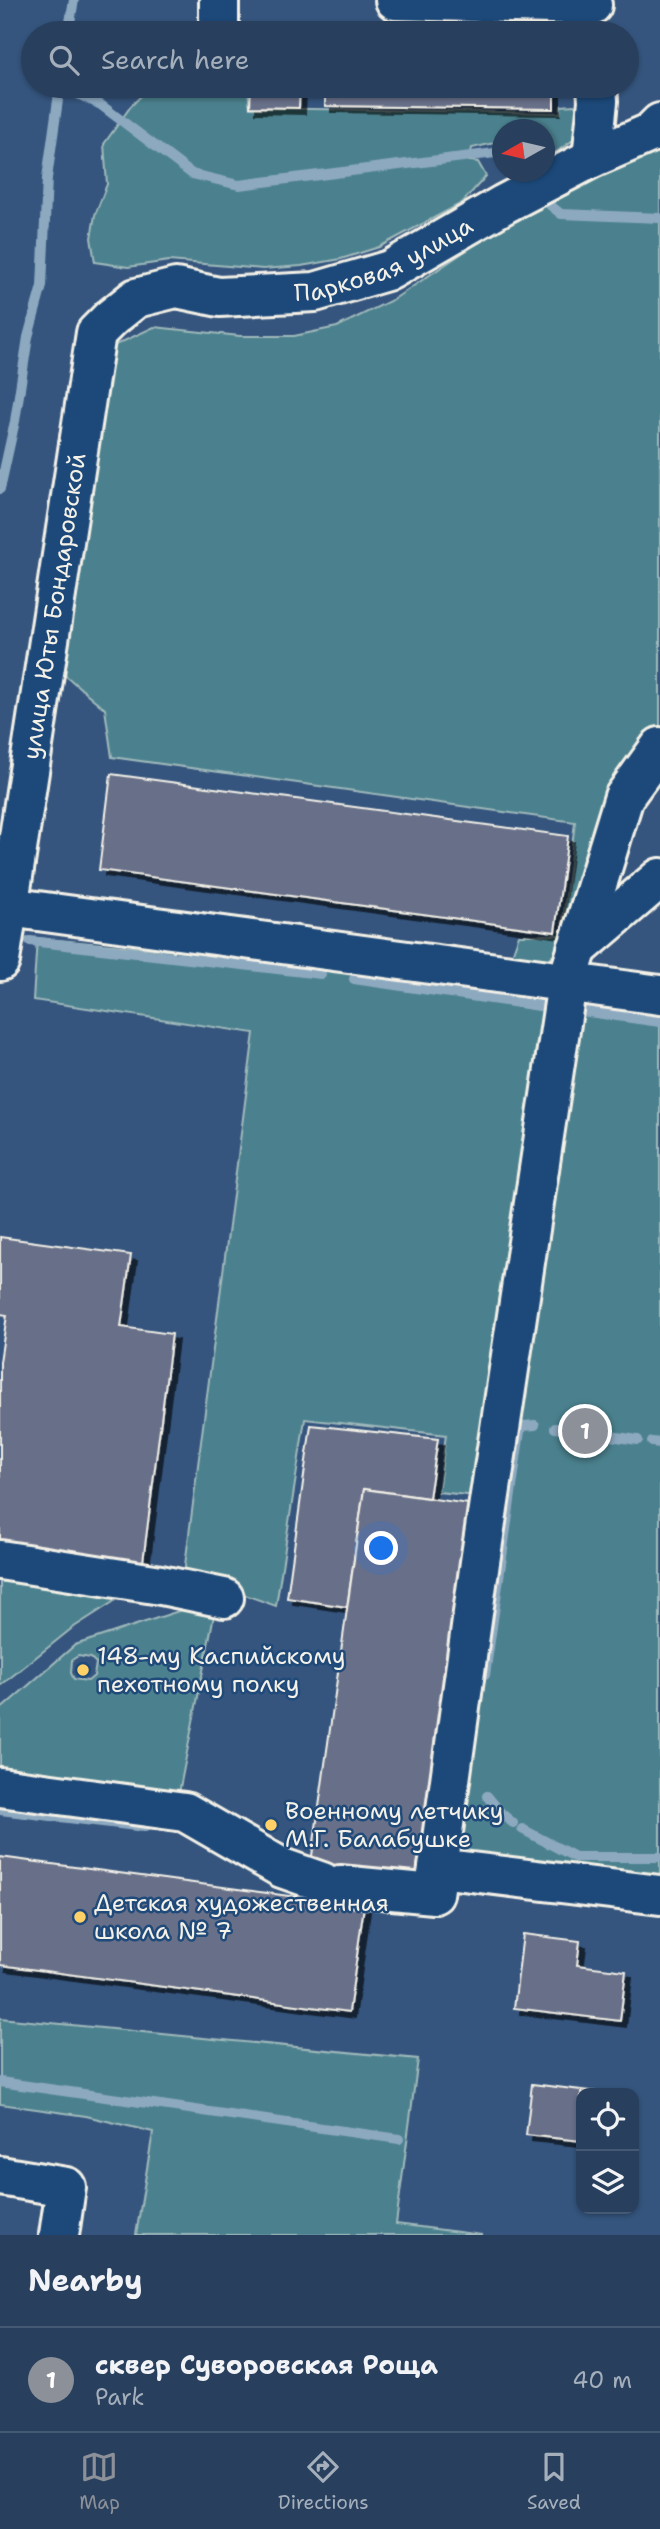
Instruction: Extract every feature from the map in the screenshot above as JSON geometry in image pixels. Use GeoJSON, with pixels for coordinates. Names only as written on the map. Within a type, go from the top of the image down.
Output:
{"type":"FeatureCollection","features":[{"type":"Feature","properties":{"kind":"street"},"geometry":{"type":"LineString","coordinates":[[395,0],[593,13]]}},
{"type":"Feature","properties":{"kind":"street"},"geometry":{"type":"LineString","coordinates":[[592,158],[598,98]]}},
{"type":"Feature","properties":{"kind":"street","name":"Парковая улица"},"geometry":{"type":"LineString","coordinates":[[96,334],[111,317],[136,298],[176,288],[219,297],[316,292],[390,270],[504,204],[592,158],[650,132],[660,123]]}},
{"type":"Feature","properties":{"kind":"street","name":"улица Юты Бондаровской"},"geometry":{"type":"LineString","coordinates":[[0,961],[96,334]]}},
{"type":"Feature","properties":{"kind":"street"},"geometry":{"type":"LineString","coordinates":[[0,1787],[185,1812],[282,1868],[331,1883],[434,1894],[480,1562],[572,966],[624,797],[660,747]]}},
{"type":"Feature","properties":{"kind":"street"},"geometry":{"type":"LineString","coordinates":[[572,966],[660,878]]}},
{"type":"Feature","properties":{"kind":"street"},"geometry":{"type":"LineString","coordinates":[[8,907],[572,966],[660,995]]}},
{"type":"Feature","properties":{"kind":"street"},"geometry":{"type":"LineString","coordinates":[[0,1560],[161,1585],[224,1598]]}},
{"type":"Feature","properties":{"kind":"street"},"geometry":{"type":"LineString","coordinates":[[438,1868],[660,1895]]}},
{"type":"Feature","properties":{"kind":"street"},"geometry":{"type":"LineString","coordinates":[[0,2176],[66,2187],[59,2235]]}},
{"type":"Feature","properties":{"kind":"green space"},"geometry":{"type":"Polygon","coordinates":[[[139,98],[249,98],[250,108],[560,113],[561,106],[574,105],[582,112],[583,133],[555,153],[555,119],[492,119],[492,143],[472,148],[469,161],[478,162],[486,176],[462,203],[379,247],[341,259],[263,269],[169,261],[128,267],[95,262],[91,238],[95,215],[107,184],[104,144],[139,98]]]}},
{"type":"Feature","properties":{"kind":"green space"},"geometry":{"type":"Polygon","coordinates":[[[660,148],[660,731],[567,944],[538,968],[510,960],[519,935],[561,935],[575,822],[112,757],[105,709],[59,670],[95,363],[115,345],[154,327],[240,336],[294,336],[337,327],[394,299],[537,203],[660,148]]]}},
{"type":"Feature","properties":{"kind":"green space"},"geometry":{"type":"Polygon","coordinates":[[[37,938],[347,967],[558,996],[486,1497],[438,1492],[446,1435],[305,1419],[276,1606],[184,1573],[254,1033],[33,1000],[37,938]]]}},
{"type":"Feature","properties":{"kind":"green space"},"geometry":{"type":"Polygon","coordinates":[[[573,994],[660,1006],[660,1880],[447,1856],[573,994]]]}},
{"type":"Feature","properties":{"kind":"green space"},"geometry":{"type":"Polygon","coordinates":[[[0,1573],[126,1588],[113,1602],[71,1629],[0,1686],[0,1573]]]}},
{"type":"Feature","properties":{"kind":"green space"},"geometry":{"type":"Polygon","coordinates":[[[200,1604],[214,1615],[178,1798],[0,1773],[0,1710],[75,1645],[200,1604]],[[78,1656],[72,1660],[71,1673],[74,1679],[88,1681],[94,1676],[96,1663],[91,1658],[78,1656]]]}},
{"type":"Feature","properties":{"kind":"green space"},"geometry":{"type":"Polygon","coordinates":[[[0,2018],[418,2059],[396,2224],[482,2235],[136,2235],[153,2132],[86,2116],[0,2104],[0,2018]]]}},
{"type":"Feature","properties":{"kind":"building"},"geometry":{"type":"Polygon","coordinates":[[[250,98],[299,98],[299,108],[250,107],[250,98]]]}},
{"type":"Feature","properties":{"kind":"building"},"geometry":{"type":"Polygon","coordinates":[[[325,98],[554,98],[554,109],[325,106],[325,98]]]}},
{"type":"Feature","properties":{"kind":"building"},"geometry":{"type":"Polygon","coordinates":[[[111,774],[568,836],[555,932],[99,870],[111,774]]]}},
{"type":"Feature","properties":{"kind":"building"},"geometry":{"type":"Polygon","coordinates":[[[0,1237],[131,1255],[121,1327],[172,1334],[143,1562],[0,1543],[0,1362],[7,1315],[0,1314],[0,1237]]]}},
{"type":"Feature","properties":{"kind":"building"},"geometry":{"type":"Polygon","coordinates":[[[311,1425],[438,1439],[429,1498],[364,1489],[347,1607],[287,1598],[311,1425]]]}},
{"type":"Feature","properties":{"kind":"building"},"geometry":{"type":"Polygon","coordinates":[[[364,1489],[469,1504],[416,1877],[337,1902],[319,1900],[311,1863],[364,1489]]]}},
{"type":"Feature","properties":{"kind":"building"},"geometry":{"type":"Polygon","coordinates":[[[0,1857],[364,1906],[349,2012],[0,1965],[0,1857]]]}},
{"type":"Feature","properties":{"kind":"building"},"geometry":{"type":"Polygon","coordinates":[[[523,1934],[580,1941],[577,1965],[626,1971],[620,2021],[514,2008],[523,1934]]]}},
{"type":"Feature","properties":{"kind":"building"},"geometry":{"type":"Polygon","coordinates":[[[532,2084],[576,2089],[576,2140],[526,2135],[532,2084]]]}},
{"type":"Feature","properties":{"kind":"waterway"},"geometry":{"type":"LineString","coordinates":[[70,21],[74,0]]}},
{"type":"Feature","properties":{"kind":"waterway"},"geometry":{"type":"LineString","coordinates":[[0,489],[15,421],[28,337],[42,286],[47,178],[58,98]]}},
{"type":"Feature","properties":{"kind":"waterway"},"geometry":{"type":"LineString","coordinates":[[86,98],[101,105],[192,174],[239,185],[492,153]]}},
{"type":"Feature","properties":{"kind":"waterway"},"geometry":{"type":"LineString","coordinates":[[550,205],[561,214],[660,218]]}},
{"type":"Feature","properties":{"kind":"waterway"},"geometry":{"type":"LineString","coordinates":[[30,941],[321,974]]}},
{"type":"Feature","properties":{"kind":"waterway"},"geometry":{"type":"LineString","coordinates":[[354,979],[553,1008]]}},
{"type":"Feature","properties":{"kind":"waterway"},"geometry":{"type":"LineString","coordinates":[[574,1010],[660,1022]]}},
{"type":"Feature","properties":{"kind":"waterway"},"geometry":{"type":"LineString","coordinates":[[485,1675],[520,1431],[524,1426],[535,1425]]}},
{"type":"Feature","properties":{"kind":"waterway"},"geometry":{"type":"LineString","coordinates":[[555,1428],[638,1440]]}},
{"type":"Feature","properties":{"kind":"waterway"},"geometry":{"type":"LineString","coordinates":[[652,1442],[660,1443]]}},
{"type":"Feature","properties":{"kind":"waterway"},"geometry":{"type":"LineString","coordinates":[[487,1796],[513,1823]]}},
{"type":"Feature","properties":{"kind":"waterway"},"geometry":{"type":"LineString","coordinates":[[0,1810],[145,1827]]}},
{"type":"Feature","properties":{"kind":"waterway"},"geometry":{"type":"LineString","coordinates":[[522,1829],[575,1857],[660,1857]]}},
{"type":"Feature","properties":{"kind":"waterway"},"geometry":{"type":"LineString","coordinates":[[0,2082],[399,2139]]}},
{"type":"Feature","properties":{"kind":"place","name":"сквер Суворовская Роща"},"geometry":{"type":"Point","coordinates":[585,1431]}},
{"type":"Feature","properties":{"kind":"place","name":"148-му Каспийскому пехотному полку"},"geometry":{"type":"Point","coordinates":[83,1670]}},
{"type":"Feature","properties":{"kind":"place","name":"Военному летчику М.Г. Балабушке"},"geometry":{"type":"Point","coordinates":[271,1825]}},
{"type":"Feature","properties":{"kind":"place","name":"Детская художественная школа № 7"},"geometry":{"type":"Point","coordinates":[80,1917]}}]}
